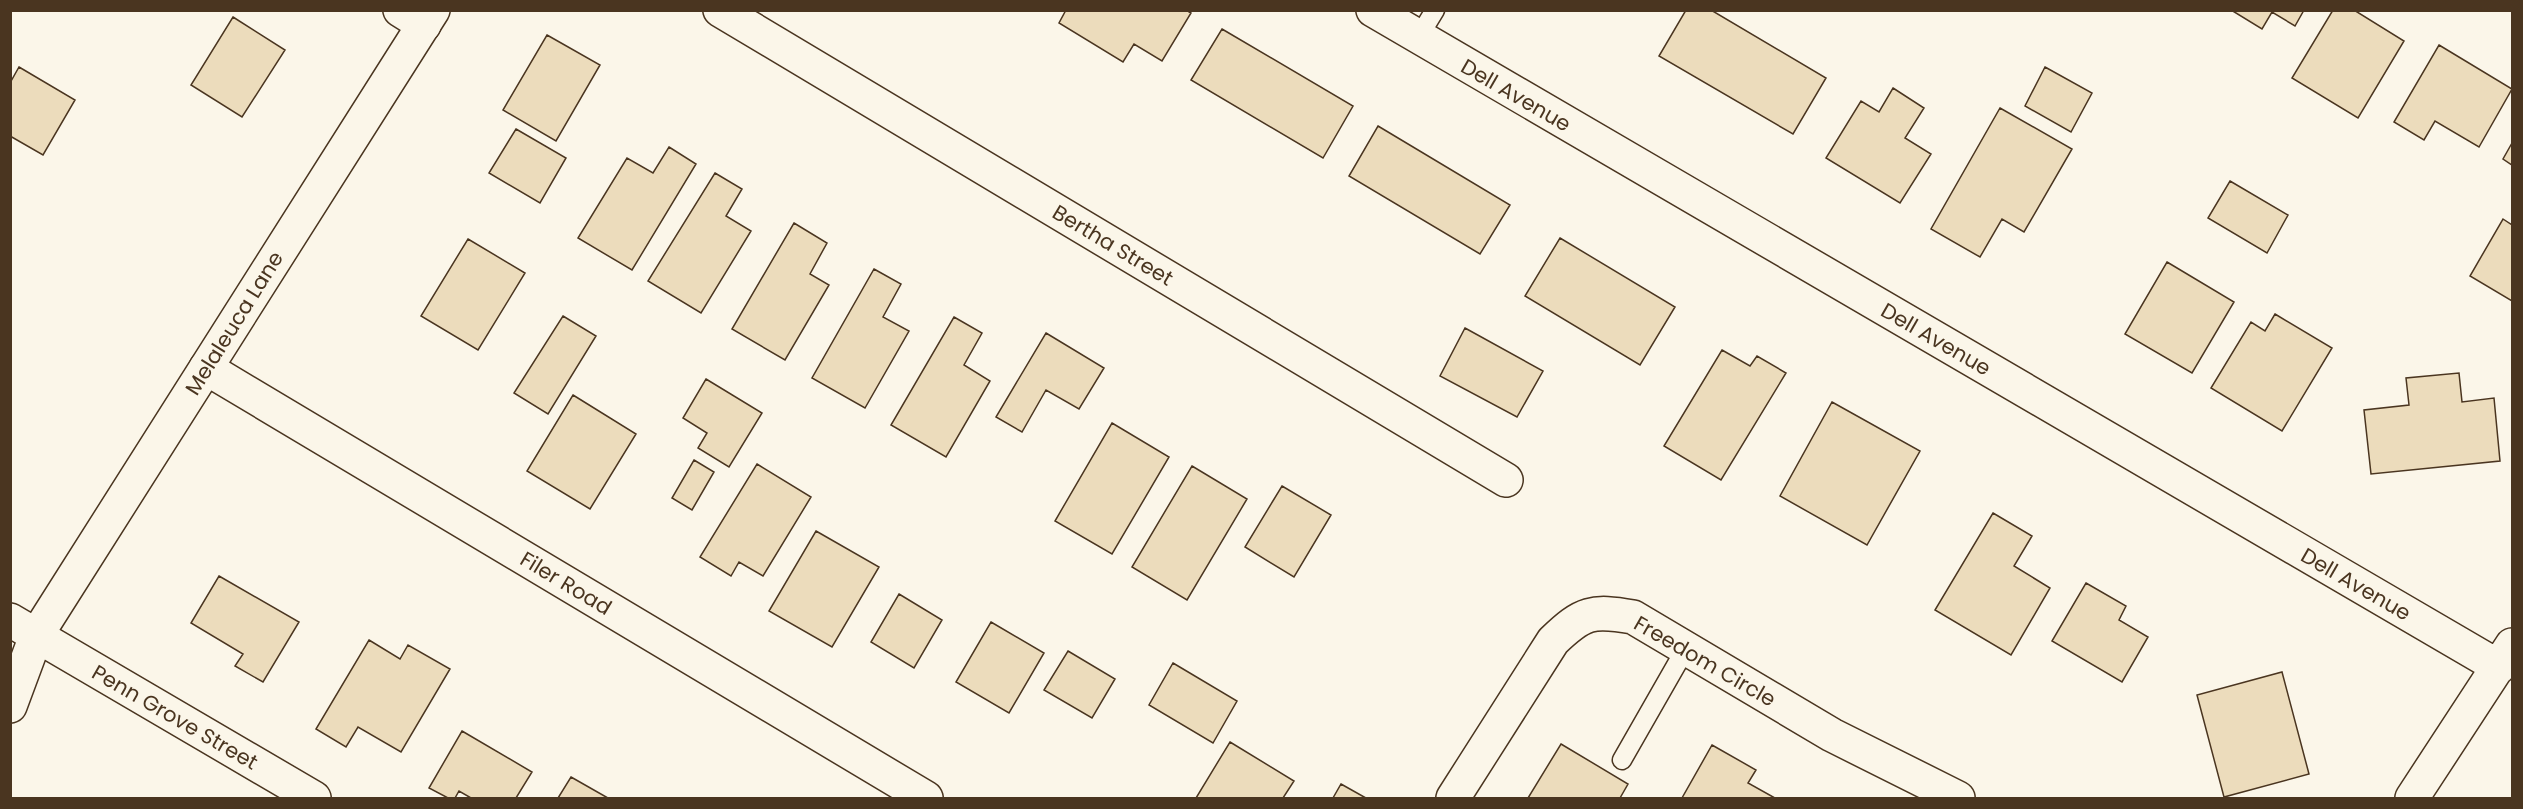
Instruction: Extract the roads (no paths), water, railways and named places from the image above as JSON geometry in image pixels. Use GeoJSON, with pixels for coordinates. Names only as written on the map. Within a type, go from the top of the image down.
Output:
{"type":"FeatureCollection","features":[{"type":"Feature","properties":{"kind":"street","name":"Bertha Street"},"geometry":{"type":"LineString","coordinates":[[720,10],[1506,480]]}},
{"type":"Feature","properties":{"kind":"street","name":"Dell Avenue"},"geometry":{"type":"LineString","coordinates":[[1373,10],[1418,38],[2506,656]]}},
{"type":"Feature","properties":{"kind":"street","name":"Melaleuca Lane"},"geometry":{"type":"LineString","coordinates":[[10,657],[23,628],[206,368],[419,15]]}},
{"type":"Feature","properties":{"kind":"street","name":"Filer Road"},"geometry":{"type":"LineString","coordinates":[[206,368],[926,798]]}},
{"type":"Feature","properties":{"kind":"street","name":"Freedom Circle"},"geometry":{"type":"LineString","coordinates":[[1453,798],[1553,641],[1573,621],[1602,612],[1633,616],[1832,735],[1958,798]]}},
{"type":"Feature","properties":{"kind":"street","name":"Melaleuca Lane"},"geometry":{"type":"LineString","coordinates":[[10,706],[23,628]]}},
{"type":"Feature","properties":{"kind":"street","name":"Penn Grove Street"},"geometry":{"type":"LineString","coordinates":[[23,628],[314,798]]}},
{"type":"Feature","properties":{"kind":"street"},"geometry":{"type":"LineString","coordinates":[[2412,798],[2506,656]]}},
{"type":"Feature","properties":{"kind":"lane"},"geometry":{"type":"LineString","coordinates":[[1418,38],[1435,10]]}},
{"type":"Feature","properties":{"kind":"lane"},"geometry":{"type":"LineString","coordinates":[[1622,760],[1686,648]]}}]}
